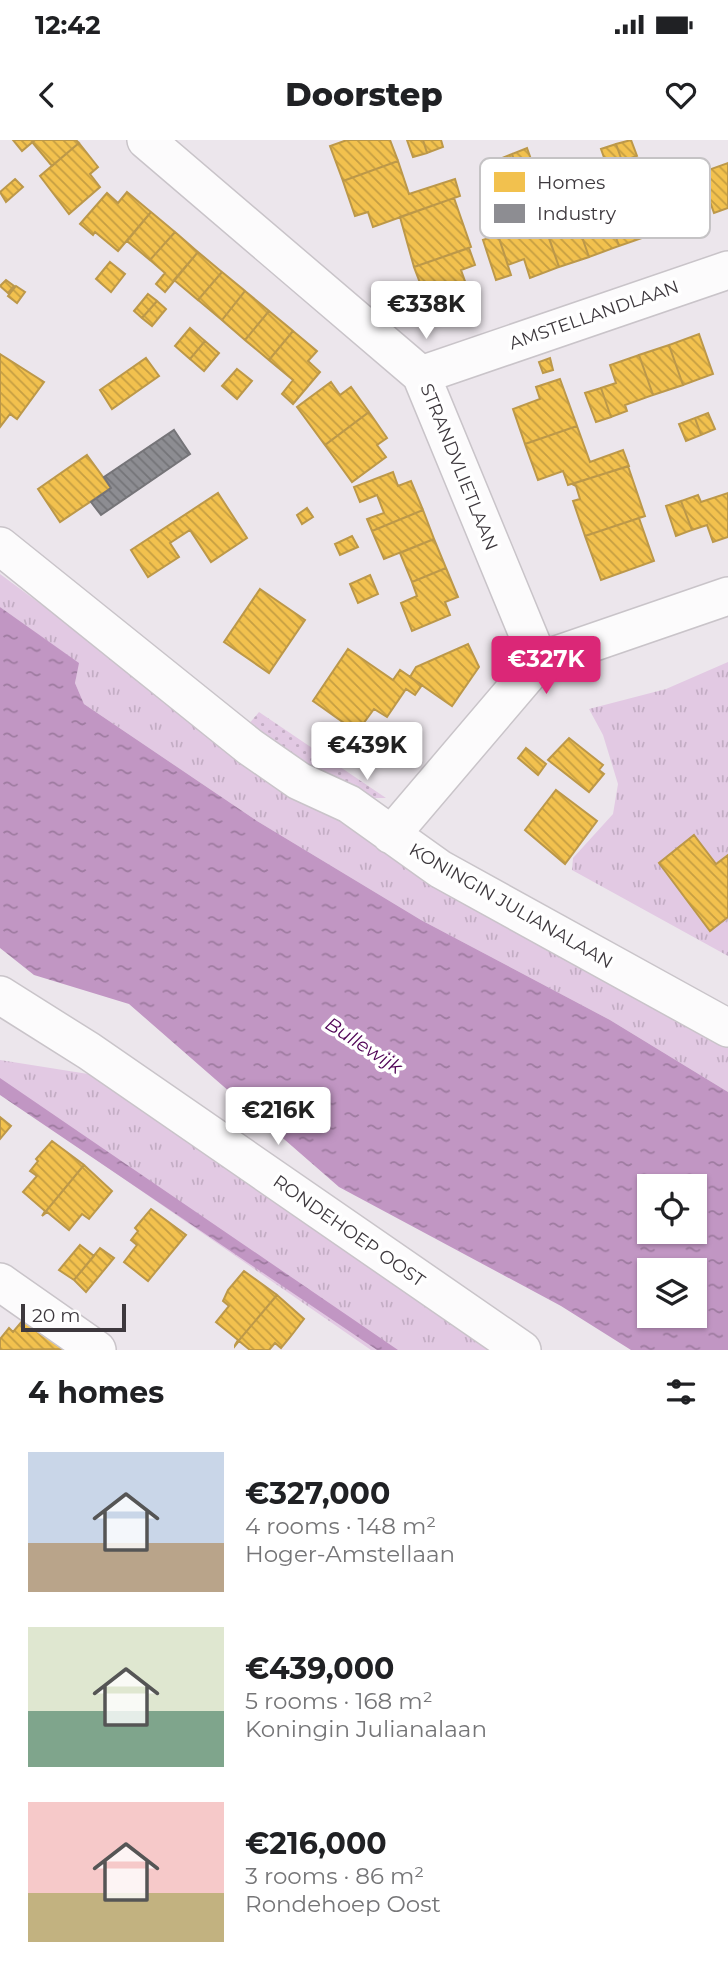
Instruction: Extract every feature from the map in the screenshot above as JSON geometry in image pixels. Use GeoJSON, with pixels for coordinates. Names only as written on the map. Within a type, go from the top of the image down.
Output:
{"type":"FeatureCollection","features":[{"type":"Feature","properties":{"kind":"street","name":"STRANDVLIETLAAN"},"geometry":{"type":"LineString","coordinates":[[150,141],[421,375],[539,660]]}},
{"type":"Feature","properties":{"kind":"street","name":"AMSTELLANDLAAN"},"geometry":{"type":"LineString","coordinates":[[421,375],[728,270]]}},
{"type":"Feature","properties":{"kind":"street","name":"KONINGIN JULIANALAAN"},"geometry":{"type":"LineString","coordinates":[[0,546],[250,747],[299,781],[349,804],[440,869],[728,1028]]}},
{"type":"Feature","properties":{"kind":"street"},"geometry":{"type":"LineString","coordinates":[[391,835],[539,660],[728,596]]}},
{"type":"Feature","properties":{"kind":"street","name":"RONDEHOEP OOST"},"geometry":{"type":"LineString","coordinates":[[0,995],[89,1051],[522,1350]]}},
{"type":"Feature","properties":{"kind":"street"},"geometry":{"type":"LineString","coordinates":[[0,1282],[97,1350]]}},
{"type":"Feature","properties":{"kind":"green space"},"geometry":{"type":"Polygon","coordinates":[[[0,574],[234,747],[728,1046],[728,1092],[610,1020],[421,920],[257,821],[84,704],[75,683],[78,663],[0,607],[0,574]]]}},
{"type":"Feature","properties":{"kind":"green space"},"geometry":{"type":"Polygon","coordinates":[[[728,662],[728,956],[572,870],[573,858],[613,814],[618,784],[603,735],[589,709],[666,689],[728,662]]]}},
{"type":"Feature","properties":{"kind":"green space"},"geometry":{"type":"Polygon","coordinates":[[[259,712],[386,798],[374,798],[360,789],[308,772],[248,725],[259,712]]]}},
{"type":"Feature","properties":{"kind":"green space"},"geometry":{"type":"Polygon","coordinates":[[[0,1060],[107,1077],[498,1350],[371,1350],[0,1093],[0,1060]]]}},
{"type":"Feature","properties":{"kind":"water","name":"Bullewijk"},"geometry":{"type":"Polygon","coordinates":[[[0,607],[79,663],[75,683],[84,704],[257,821],[421,920],[610,1020],[728,1092],[728,1350],[631,1350],[561,1306],[339,1187],[129,1004],[34,975],[0,948],[0,607]]]}},
{"type":"Feature","properties":{"kind":"water"},"geometry":{"type":"Polygon","coordinates":[[[0,1078],[398,1350],[377,1350],[0,1095],[0,1078]]]}},
{"type":"Feature","properties":{"kind":"building: Homes"},"geometry":{"type":"Polygon","coordinates":[[[13,140],[35,140],[22,151],[13,140]]]}},
{"type":"Feature","properties":{"kind":"building: Homes"},"geometry":{"type":"Polygon","coordinates":[[[76,140],[79,143],[52,166],[32,142],[76,140]]]}},
{"type":"Feature","properties":{"kind":"building: Homes"},"geometry":{"type":"Polygon","coordinates":[[[347,140],[390,140],[398,161],[343,181],[330,146],[347,140]]]}},
{"type":"Feature","properties":{"kind":"building: Homes"},"geometry":{"type":"Polygon","coordinates":[[[407,140],[423,140],[427,153],[413,157],[407,140]]]}},
{"type":"Feature","properties":{"kind":"building: Homes"},"geometry":{"type":"Polygon","coordinates":[[[423,140],[441,140],[443,147],[427,153],[423,140]]]}},
{"type":"Feature","properties":{"kind":"building: Homes"},"geometry":{"type":"Polygon","coordinates":[[[631,140],[637,156],[621,158],[616,144],[631,140]]]}},
{"type":"Feature","properties":{"kind":"building: Homes"},"geometry":{"type":"Polygon","coordinates":[[[79,143],[98,167],[90,174],[100,187],[69,214],[40,176],[79,143]]]}},
{"type":"Feature","properties":{"kind":"building: Homes"},"geometry":{"type":"Polygon","coordinates":[[[616,144],[621,158],[604,158],[601,149],[616,144]]]}},
{"type":"Feature","properties":{"kind":"building: Homes"},"geometry":{"type":"Polygon","coordinates":[[[527,148],[531,158],[513,158],[512,154],[527,148]]]}},
{"type":"Feature","properties":{"kind":"building: Homes"},"geometry":{"type":"Polygon","coordinates":[[[398,161],[409,194],[455,179],[460,196],[373,227],[368,212],[355,216],[343,181],[398,161]]]}},
{"type":"Feature","properties":{"kind":"building: Homes"},"geometry":{"type":"Polygon","coordinates":[[[728,163],[728,208],[714,213],[710,202],[710,169],[728,163]]]}},
{"type":"Feature","properties":{"kind":"building: Homes"},"geometry":{"type":"Polygon","coordinates":[[[15,179],[23,187],[6,202],[0,192],[15,179]]]}},
{"type":"Feature","properties":{"kind":"building: Homes"},"geometry":{"type":"Polygon","coordinates":[[[127,192],[151,212],[118,251],[95,232],[93,235],[80,224],[107,193],[118,203],[127,192]]]}},
{"type":"Feature","properties":{"kind":"building: Homes"},"geometry":{"type":"Polygon","coordinates":[[[454,198],[471,247],[414,267],[400,217],[454,198]]]}},
{"type":"Feature","properties":{"kind":"building: Homes"},"geometry":{"type":"Polygon","coordinates":[[[151,212],[175,232],[150,260],[127,241],[151,212]]]}},
{"type":"Feature","properties":{"kind":"building: Homes"},"geometry":{"type":"Polygon","coordinates":[[[175,232],[198,252],[165,292],[156,284],[165,273],[150,260],[175,232]]]}},
{"type":"Feature","properties":{"kind":"building: Homes"},"geometry":{"type":"Polygon","coordinates":[[[499,238],[549,238],[559,267],[530,278],[524,259],[508,265],[499,238]]]}},
{"type":"Feature","properties":{"kind":"building: Homes"},"geometry":{"type":"Polygon","coordinates":[[[499,238],[511,275],[496,280],[483,240],[499,238]]]}},
{"type":"Feature","properties":{"kind":"building: Homes"},"geometry":{"type":"Polygon","coordinates":[[[549,238],[582,238],[589,257],[559,267],[549,238]]]}},
{"type":"Feature","properties":{"kind":"building: Homes"},"geometry":{"type":"Polygon","coordinates":[[[582,238],[616,238],[619,246],[589,257],[582,238]]]}},
{"type":"Feature","properties":{"kind":"building: Homes"},"geometry":{"type":"Polygon","coordinates":[[[616,238],[642,238],[619,246],[616,238]]]}},
{"type":"Feature","properties":{"kind":"building: Homes"},"geometry":{"type":"Polygon","coordinates":[[[469,248],[475,265],[461,270],[467,287],[427,301],[414,267],[469,248]]]}},
{"type":"Feature","properties":{"kind":"building: Homes"},"geometry":{"type":"Polygon","coordinates":[[[198,252],[222,272],[198,300],[174,280],[198,252]]]}},
{"type":"Feature","properties":{"kind":"building: Homes"},"geometry":{"type":"Polygon","coordinates":[[[110,262],[125,274],[111,292],[96,279],[110,262]]]}},
{"type":"Feature","properties":{"kind":"building: Homes"},"geometry":{"type":"Polygon","coordinates":[[[222,272],[245,291],[222,320],[198,300],[222,272]]]}},
{"type":"Feature","properties":{"kind":"building: Homes"},"geometry":{"type":"Polygon","coordinates":[[[6,280],[14,286],[8,293],[0,286],[6,280]]]}},
{"type":"Feature","properties":{"kind":"building: Homes"},"geometry":{"type":"Polygon","coordinates":[[[16,286],[25,292],[17,303],[8,296],[16,286]]]}},
{"type":"Feature","properties":{"kind":"building: Homes"},"geometry":{"type":"Polygon","coordinates":[[[245,291],[269,311],[245,340],[222,320],[245,291]]]}},
{"type":"Feature","properties":{"kind":"building: Homes"},"geometry":{"type":"Polygon","coordinates":[[[148,294],[157,301],[142,318],[134,311],[148,294]]]}},
{"type":"Feature","properties":{"kind":"building: Homes"},"geometry":{"type":"Polygon","coordinates":[[[157,301],[166,309],[152,326],[142,318],[157,301]]]}},
{"type":"Feature","properties":{"kind":"building: Homes"},"geometry":{"type":"Polygon","coordinates":[[[269,311],[293,331],[269,360],[245,340],[269,311]]]}},
{"type":"Feature","properties":{"kind":"building: Homes"},"geometry":{"type":"Polygon","coordinates":[[[190,328],[205,341],[190,359],[175,346],[190,328]]]}},
{"type":"Feature","properties":{"kind":"building: Homes"},"geometry":{"type":"Polygon","coordinates":[[[293,331],[317,351],[308,361],[320,372],[293,404],[282,394],[293,380],[269,360],[293,331]]]}},
{"type":"Feature","properties":{"kind":"building: Homes"},"geometry":{"type":"Polygon","coordinates":[[[699,334],[713,374],[683,385],[669,345],[699,334]]]}},
{"type":"Feature","properties":{"kind":"building: Homes"},"geometry":{"type":"Polygon","coordinates":[[[205,341],[219,353],[204,371],[190,359],[205,341]]]}},
{"type":"Feature","properties":{"kind":"building: Homes"},"geometry":{"type":"Polygon","coordinates":[[[669,345],[683,385],[653,395],[639,355],[669,345]]]}},
{"type":"Feature","properties":{"kind":"building: Homes"},"geometry":{"type":"Polygon","coordinates":[[[0,354],[44,382],[17,419],[10,414],[0,427],[0,354]]]}},
{"type":"Feature","properties":{"kind":"building: Homes"},"geometry":{"type":"Polygon","coordinates":[[[639,355],[653,395],[625,405],[627,411],[611,417],[601,388],[616,383],[610,365],[639,355]]]}},
{"type":"Feature","properties":{"kind":"building: Homes"},"geometry":{"type":"Polygon","coordinates":[[[146,358],[159,376],[112,409],[100,390],[146,358]]]}},
{"type":"Feature","properties":{"kind":"building: Homes"},"geometry":{"type":"Polygon","coordinates":[[[550,358],[553,370],[543,373],[539,362],[550,358]]]}},
{"type":"Feature","properties":{"kind":"building: Homes"},"geometry":{"type":"Polygon","coordinates":[[[237,369],[252,381],[237,399],[222,386],[237,369]]]}},
{"type":"Feature","properties":{"kind":"building: Homes"},"geometry":{"type":"Polygon","coordinates":[[[560,379],[577,426],[525,444],[513,409],[540,399],[536,387],[560,379]]]}},
{"type":"Feature","properties":{"kind":"building: Homes"},"geometry":{"type":"Polygon","coordinates":[[[331,382],[340,395],[351,387],[369,412],[325,445],[297,407],[331,382]]]}},
{"type":"Feature","properties":{"kind":"building: Homes"},"geometry":{"type":"Polygon","coordinates":[[[601,388],[611,417],[596,422],[585,393],[601,388]]]}},
{"type":"Feature","properties":{"kind":"building: Homes"},"geometry":{"type":"Polygon","coordinates":[[[369,412],[387,438],[377,445],[386,457],[352,482],[325,445],[369,412]]]}},
{"type":"Feature","properties":{"kind":"building: Homes"},"geometry":{"type":"Polygon","coordinates":[[[708,413],[715,429],[701,435],[695,418],[708,413]]]}},
{"type":"Feature","properties":{"kind":"building: Homes"},"geometry":{"type":"Polygon","coordinates":[[[695,418],[701,435],[686,441],[679,424],[695,418]]]}},
{"type":"Feature","properties":{"kind":"building: Homes"},"geometry":{"type":"Polygon","coordinates":[[[577,426],[590,462],[623,450],[629,466],[568,485],[563,471],[538,480],[525,444],[577,426]]]}},
{"type":"Feature","properties":{"kind":"building: Homes"},"geometry":{"type":"Polygon","coordinates":[[[87,455],[111,488],[60,522],[38,489],[87,455]]]}},
{"type":"Feature","properties":{"kind":"building: Homes"},"geometry":{"type":"Polygon","coordinates":[[[628,466],[645,516],[585,536],[573,501],[580,499],[576,486],[572,484],[628,466]]]}},
{"type":"Feature","properties":{"kind":"building: Homes"},"geometry":{"type":"Polygon","coordinates":[[[393,472],[398,486],[411,481],[423,510],[372,531],[367,519],[384,513],[377,495],[360,502],[354,487],[393,472]]]}},
{"type":"Feature","properties":{"kind":"building: Homes"},"geometry":{"type":"Polygon","coordinates":[[[218,493],[247,538],[211,562],[190,530],[170,543],[179,557],[148,577],[131,550],[218,493]]]}},
{"type":"Feature","properties":{"kind":"building: Homes"},"geometry":{"type":"Polygon","coordinates":[[[728,493],[728,537],[713,542],[707,525],[692,530],[681,501],[698,495],[701,502],[728,493]]]}},
{"type":"Feature","properties":{"kind":"building: Homes"},"geometry":{"type":"Polygon","coordinates":[[[681,501],[692,530],[676,536],[666,506],[681,501]]]}},
{"type":"Feature","properties":{"kind":"building: Homes"},"geometry":{"type":"Polygon","coordinates":[[[307,508],[313,517],[302,524],[297,515],[307,508]]]}},
{"type":"Feature","properties":{"kind":"building: Homes"},"geometry":{"type":"Polygon","coordinates":[[[423,510],[434,539],[384,559],[372,531],[423,510]]]}},
{"type":"Feature","properties":{"kind":"building: Homes"},"geometry":{"type":"Polygon","coordinates":[[[639,518],[654,561],[601,580],[585,536],[639,518]]]}},
{"type":"Feature","properties":{"kind":"building: Homes"},"geometry":{"type":"Polygon","coordinates":[[[352,536],[358,547],[340,555],[335,544],[352,536]]]}},
{"type":"Feature","properties":{"kind":"building: Homes"},"geometry":{"type":"Polygon","coordinates":[[[434,539],[446,568],[412,582],[400,553],[434,539]]]}},
{"type":"Feature","properties":{"kind":"building: Homes"},"geometry":{"type":"Polygon","coordinates":[[[446,568],[458,597],[445,602],[450,615],[412,631],[401,603],[417,596],[412,582],[446,568]]]}},
{"type":"Feature","properties":{"kind":"building: Homes"},"geometry":{"type":"Polygon","coordinates":[[[370,575],[378,594],[358,603],[350,584],[370,575]]]}},
{"type":"Feature","properties":{"kind":"building: Homes"},"geometry":{"type":"Polygon","coordinates":[[[260,589],[305,620],[269,673],[224,642],[260,589]]]}},
{"type":"Feature","properties":{"kind":"building: Homes"},"geometry":{"type":"Polygon","coordinates":[[[468,644],[479,667],[452,706],[410,677],[416,667],[468,644]]]}},
{"type":"Feature","properties":{"kind":"building: Homes"},"geometry":{"type":"Polygon","coordinates":[[[348,649],[393,680],[400,670],[422,685],[415,695],[406,689],[387,717],[374,709],[357,732],[313,701],[348,649]]]}},
{"type":"Feature","properties":{"kind":"building: Homes"},"geometry":{"type":"Polygon","coordinates":[[[569,738],[603,765],[599,770],[604,774],[589,792],[548,760],[569,738]]]}},
{"type":"Feature","properties":{"kind":"building: Homes"},"geometry":{"type":"Polygon","coordinates":[[[526,748],[546,764],[538,775],[518,758],[526,748]]]}},
{"type":"Feature","properties":{"kind":"building: Homes"},"geometry":{"type":"Polygon","coordinates":[[[556,790],[597,821],[565,864],[525,830],[556,790]]]}},
{"type":"Feature","properties":{"kind":"building: Homes"},"geometry":{"type":"Polygon","coordinates":[[[694,835],[716,864],[728,855],[728,917],[710,931],[659,863],[694,835]]]}},
{"type":"Feature","properties":{"kind":"building: Homes"},"geometry":{"type":"Polygon","coordinates":[[[0,1117],[11,1126],[0,1139],[0,1117]]]}},
{"type":"Feature","properties":{"kind":"building: Homes"},"geometry":{"type":"Polygon","coordinates":[[[52,1141],[84,1165],[42,1216],[45,1211],[23,1192],[37,1176],[30,1171],[38,1161],[36,1159],[52,1141]]]}},
{"type":"Feature","properties":{"kind":"building: Homes"},"geometry":{"type":"Polygon","coordinates":[[[84,1165],[112,1191],[89,1219],[82,1214],[69,1230],[47,1212],[42,1216],[84,1165]]]}},
{"type":"Feature","properties":{"kind":"building: Homes"},"geometry":{"type":"Polygon","coordinates":[[[151,1209],[186,1235],[148,1281],[124,1262],[137,1245],[131,1240],[138,1231],[135,1228],[151,1209]]]}},
{"type":"Feature","properties":{"kind":"building: Homes"},"geometry":{"type":"Polygon","coordinates":[[[80,1245],[94,1256],[74,1280],[59,1270],[80,1245]]]}},
{"type":"Feature","properties":{"kind":"building: Homes"},"geometry":{"type":"Polygon","coordinates":[[[100,1248],[114,1258],[86,1292],[74,1280],[100,1248]]]}},
{"type":"Feature","properties":{"kind":"building: Homes"},"geometry":{"type":"Polygon","coordinates":[[[244,1271],[277,1295],[235,1345],[238,1340],[216,1322],[229,1306],[223,1301],[228,1290],[244,1271]]]}},
{"type":"Feature","properties":{"kind":"building: Homes"},"geometry":{"type":"Polygon","coordinates":[[[277,1295],[304,1319],[291,1336],[281,1348],[275,1343],[269,1350],[250,1350],[239,1341],[235,1346],[235,1345],[277,1295]]]}},
{"type":"Feature","properties":{"kind":"building: Homes"},"geometry":{"type":"Polygon","coordinates":[[[23,1320],[64,1349],[0,1350],[0,1339],[9,1328],[13,1332],[23,1320]]]}},
{"type":"Feature","properties":{"kind":"building: Industry"},"geometry":{"type":"Polygon","coordinates":[[[174,430],[190,454],[101,515],[91,502],[111,488],[104,477],[174,430]]]}}]}
